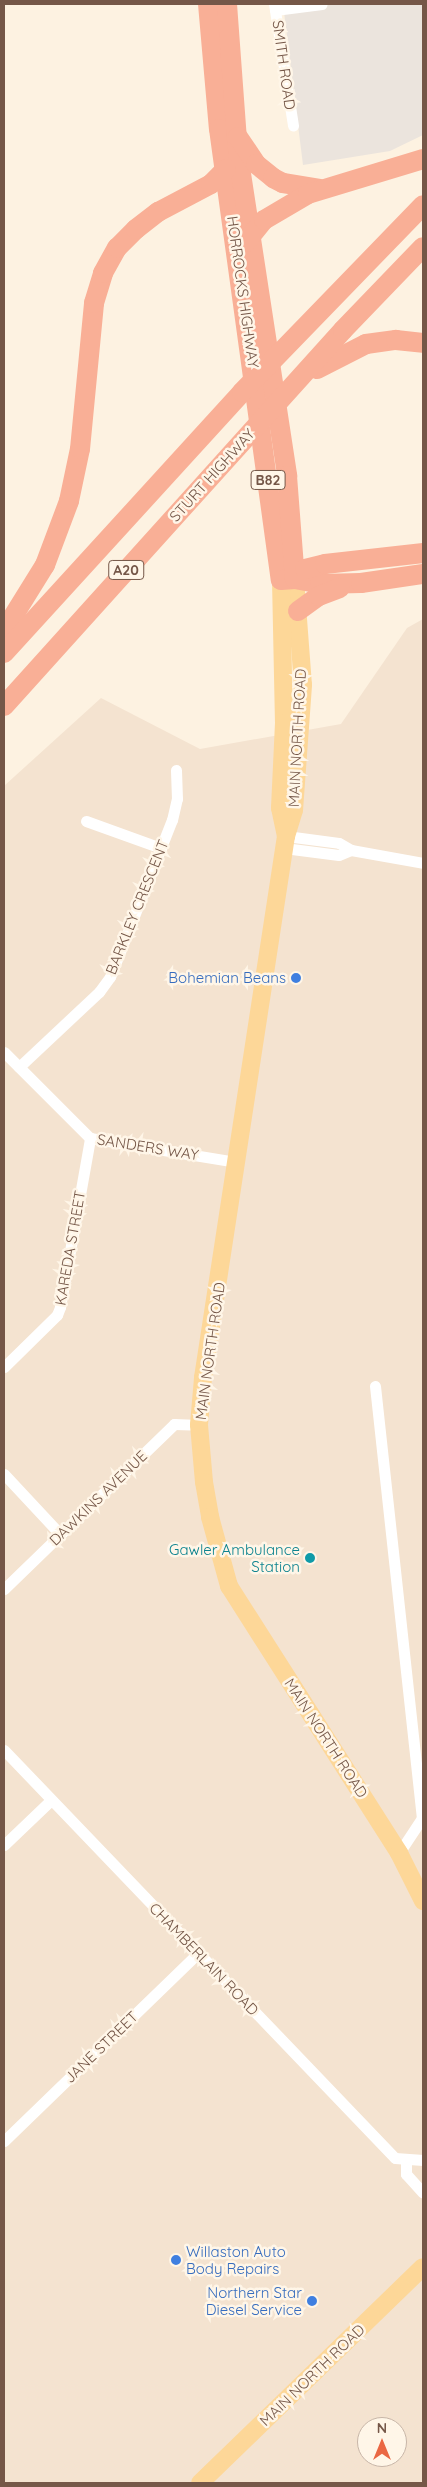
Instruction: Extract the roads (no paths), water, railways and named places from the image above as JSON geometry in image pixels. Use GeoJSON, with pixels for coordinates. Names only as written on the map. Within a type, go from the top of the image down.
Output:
{"type":"FeatureCollection","features":[{"type":"Feature","properties":{"kind":"highway","name":"HORROCKS HIGHWAY"},"geometry":{"type":"LineString","coordinates":[[208,4],[226,169],[239,263],[288,579]]}},
{"type":"Feature","properties":{"kind":"highway","name":"HORROCKS HIGHWAY"},"geometry":{"type":"LineString","coordinates":[[227,4],[236,134],[245,211],[251,234],[287,476],[288,579]]}},
{"type":"Feature","properties":{"kind":"highway"},"geometry":{"type":"LineString","coordinates":[[236,134],[256,164],[273,178],[290,185],[320,189]]}},
{"type":"Feature","properties":{"kind":"highway"},"geometry":{"type":"LineString","coordinates":[[239,263],[251,234],[284,206],[320,189],[394,170],[423,159]]}},
{"type":"Feature","properties":{"kind":"highway"},"geometry":{"type":"LineString","coordinates":[[4,631],[45,564],[69,501],[80,449],[94,304],[102,273],[118,248],[136,229],[158,212],[186,199],[211,184],[226,169]]}},
{"type":"Feature","properties":{"kind":"highway"},"geometry":{"type":"LineString","coordinates":[[186,199],[230,196],[245,211]]}},
{"type":"Feature","properties":{"kind":"highway","name":"A20"},"geometry":{"type":"LineString","coordinates":[[4,653],[285,346],[423,205]]}},
{"type":"Feature","properties":{"kind":"highway","name":"STURT HIGHWAY"},"geometry":{"type":"LineString","coordinates":[[4,706],[290,391],[342,330],[423,247]]}},
{"type":"Feature","properties":{"kind":"highway"},"geometry":{"type":"LineString","coordinates":[[290,391],[350,350],[382,340],[423,343]]}},
{"type":"Feature","properties":{"kind":"highway"},"geometry":{"type":"LineString","coordinates":[[287,476],[300,533],[311,554],[325,564]]}},
{"type":"Feature","properties":{"kind":"highway"},"geometry":{"type":"LineString","coordinates":[[288,579],[305,569],[325,564],[423,553]]}},
{"type":"Feature","properties":{"kind":"highway"},"geometry":{"type":"LineString","coordinates":[[288,579],[310,584],[361,583],[423,574]]}},
{"type":"Feature","properties":{"kind":"highway"},"geometry":{"type":"LineString","coordinates":[[298,611],[319,596],[361,583]]}},
{"type":"Feature","properties":{"kind":"main road","name":"MAIN NORTH ROAD"},"geometry":{"type":"LineString","coordinates":[[288,579],[298,611],[303,693],[294,810],[285,842],[203,1378],[199,1425],[210,1517],[229,1586],[399,1852],[423,1901]]}},
{"type":"Feature","properties":{"kind":"main road","name":"MAIN NORTH ROAD"},"geometry":{"type":"LineString","coordinates":[[285,842],[280,808],[288,579]]}},
{"type":"Feature","properties":{"kind":"main road","name":"MAIN NORTH ROAD"},"geometry":{"type":"LineString","coordinates":[[200,2483],[423,2267]]}},
{"type":"Feature","properties":{"kind":"street"},"geometry":{"type":"LineString","coordinates":[[275,7],[322,4]]}},
{"type":"Feature","properties":{"kind":"street","name":"SMITH ROAD"},"geometry":{"type":"LineString","coordinates":[[275,7],[293,126]]}},
{"type":"Feature","properties":{"kind":"street","name":"BARKLEY CRESCENT"},"geometry":{"type":"LineString","coordinates":[[18,1067],[99,992],[110,977],[161,848],[177,799],[176,770]]}},
{"type":"Feature","properties":{"kind":"street"},"geometry":{"type":"LineString","coordinates":[[86,821],[161,848]]}},
{"type":"Feature","properties":{"kind":"street"},"geometry":{"type":"LineString","coordinates":[[285,842],[339,843],[350,850],[423,863]]}},
{"type":"Feature","properties":{"kind":"street","name":"SANDERS WAY"},"geometry":{"type":"LineString","coordinates":[[4,1052],[90,1138],[237,1162]]}},
{"type":"Feature","properties":{"kind":"street","name":"KAREDA STREET"},"geometry":{"type":"LineString","coordinates":[[4,1367],[57,1315],[90,1138]]}},
{"type":"Feature","properties":{"kind":"street"},"geometry":{"type":"LineString","coordinates":[[375,1386],[422,1818],[399,1852]]}},
{"type":"Feature","properties":{"kind":"street","name":"DAWKINS AVENUE"},"geometry":{"type":"LineString","coordinates":[[4,1589],[174,1424],[199,1425]]}},
{"type":"Feature","properties":{"kind":"street"},"geometry":{"type":"LineString","coordinates":[[4,1474],[60,1534]]}},
{"type":"Feature","properties":{"kind":"street","name":"CHAMBERLAIN ROAD"},"geometry":{"type":"LineString","coordinates":[[4,1750],[50,1801],[395,2158],[406,2161]]}},
{"type":"Feature","properties":{"kind":"street"},"geometry":{"type":"LineString","coordinates":[[4,1845],[50,1801]]}},
{"type":"Feature","properties":{"kind":"street","name":"JANE STREET"},"geometry":{"type":"LineString","coordinates":[[4,2141],[198,1953]]}},
{"type":"Feature","properties":{"kind":"street"},"geometry":{"type":"LineString","coordinates":[[423,2160],[406,2161],[406,2174],[423,2193]]}},
{"type":"Feature","properties":{"kind":"place","name":"Bohemian Beans"},"geometry":{"type":"Point","coordinates":[296,978]}},
{"type":"Feature","properties":{"kind":"place","name":"Gawler Ambulance Station"},"geometry":{"type":"Point","coordinates":[310,1558]}},
{"type":"Feature","properties":{"kind":"place","name":"Willaston Auto Body Repairs"},"geometry":{"type":"Point","coordinates":[176,2260]}},
{"type":"Feature","properties":{"kind":"place","name":"Northern Star Diesel Service"},"geometry":{"type":"Point","coordinates":[312,2301]}}]}
